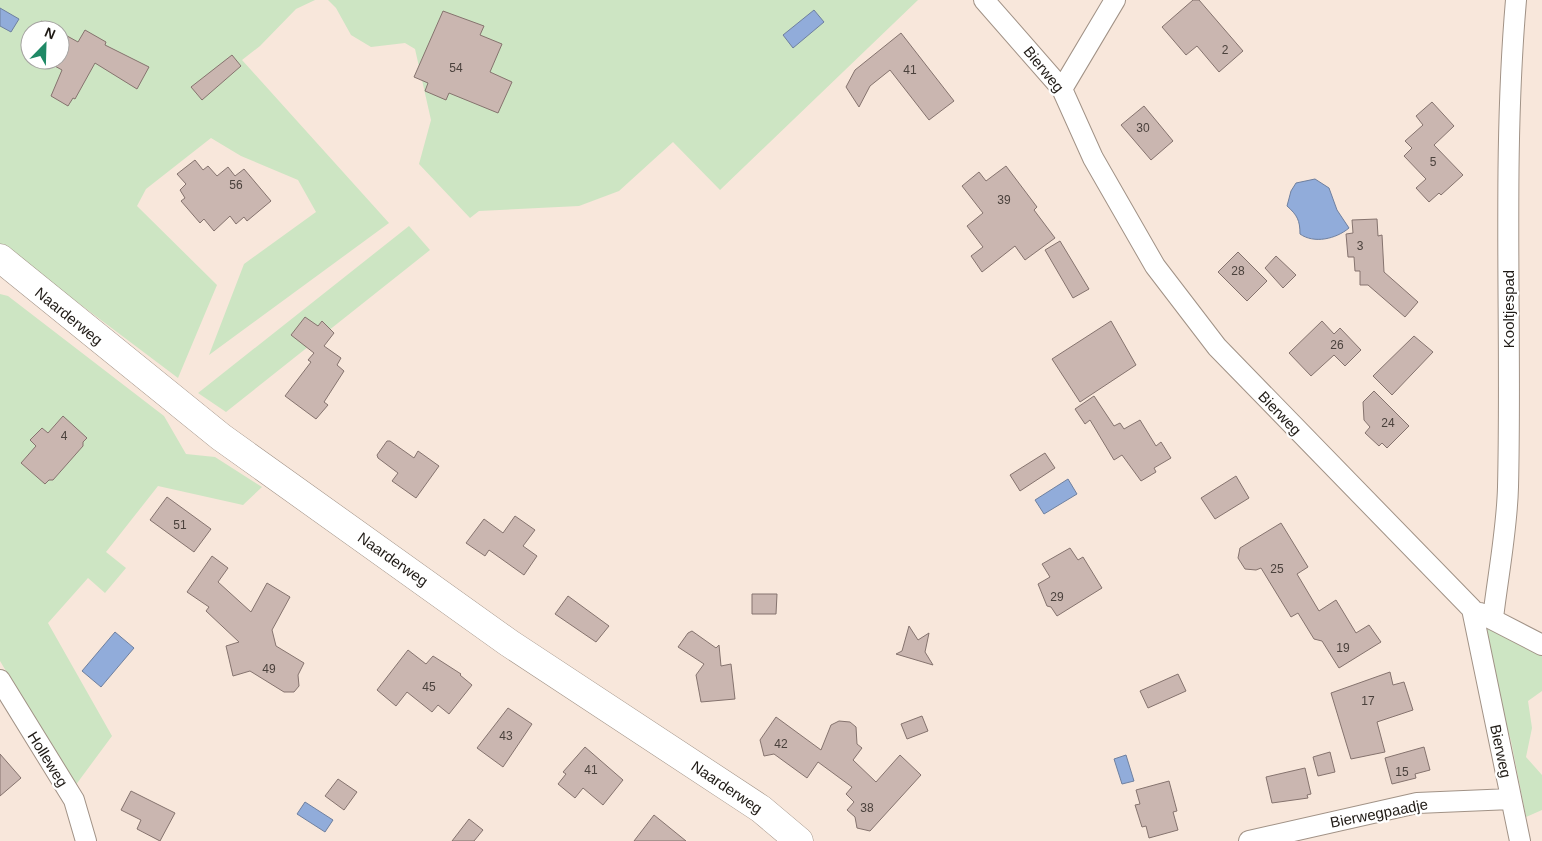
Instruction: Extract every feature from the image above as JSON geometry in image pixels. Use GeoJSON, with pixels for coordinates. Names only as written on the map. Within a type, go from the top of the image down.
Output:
{"type":"FeatureCollection","features":[{"type":"Feature","properties":{"kind":"main road","name":"Naarderweg"},"geometry":{"type":"LineString","coordinates":[[0,258],[221,437],[509,643],[761,809],[799,841]]}},
{"type":"Feature","properties":{"kind":"street","name":"Bierweg"},"geometry":{"type":"LineString","coordinates":[[984,0],[1062,89],[1093,158],[1155,266],[1217,348],[1472,609],[1520,841]]}},
{"type":"Feature","properties":{"kind":"street"},"geometry":{"type":"LineString","coordinates":[[1062,89],[1115,0]]}},
{"type":"Feature","properties":{"kind":"street","name":"Kooltjespad"},"geometry":{"type":"LineString","coordinates":[[1493,618],[1508,489],[1507,301],[1511,60],[1516,0]]}},
{"type":"Feature","properties":{"kind":"street"},"geometry":{"type":"LineString","coordinates":[[1472,609],[1542,644]]}},
{"type":"Feature","properties":{"kind":"street","name":"Holleweg"},"geometry":{"type":"LineString","coordinates":[[0,680],[74,800],[86,841]]}},
{"type":"Feature","properties":{"kind":"street","name":"Bierwegpaadje"},"geometry":{"type":"LineString","coordinates":[[1249,841],[1417,803],[1511,799]]}},
{"type":"Feature","properties":{"kind":"green space"},"geometry":{"type":"Polygon","coordinates":[[[0,0],[315,0],[296,9],[260,46],[242,60],[389,223],[209,355],[244,264],[316,212],[298,180],[241,156],[211,138],[146,189],[137,206],[217,285],[178,378],[0,244],[0,0]]]}},
{"type":"Feature","properties":{"kind":"green space"},"geometry":{"type":"Polygon","coordinates":[[[328,0],[918,0],[720,190],[673,142],[619,191],[579,206],[479,211],[470,218],[419,164],[431,120],[415,49],[405,43],[371,47],[351,35],[336,8],[328,0]]]}},
{"type":"Feature","properties":{"kind":"green space"},"geometry":{"type":"Polygon","coordinates":[[[409,226],[430,250],[226,412],[198,393],[409,226]]]}},
{"type":"Feature","properties":{"kind":"green space"},"geometry":{"type":"Polygon","coordinates":[[[0,294],[8,296],[164,416],[186,454],[215,457],[262,487],[243,505],[158,486],[106,552],[126,568],[105,593],[88,578],[48,623],[112,736],[75,786],[0,661],[0,294]]]}},
{"type":"Feature","properties":{"kind":"green space"},"geometry":{"type":"Polygon","coordinates":[[[1485,625],[1542,649],[1542,691],[1528,701],[1532,728],[1526,757],[1542,775],[1542,810],[1526,817],[1511,741],[1484,647],[1485,625]]]}},
{"type":"Feature","properties":{"kind":"water"},"geometry":{"type":"Polygon","coordinates":[[[0,8],[19,19],[11,32],[0,26],[0,8]]]}},
{"type":"Feature","properties":{"kind":"water"},"geometry":{"type":"Polygon","coordinates":[[[814,10],[824,22],[793,48],[783,35],[814,10]]]}},
{"type":"Feature","properties":{"kind":"water"},"geometry":{"type":"Polygon","coordinates":[[[1315,179],[1329,188],[1337,210],[1349,228],[1338,235],[1325,239],[1312,239],[1300,234],[1297,218],[1287,206],[1291,191],[1296,183],[1315,179]]]}},
{"type":"Feature","properties":{"kind":"water"},"geometry":{"type":"Polygon","coordinates":[[[1068,479],[1077,494],[1044,514],[1035,500],[1068,479]]]}},
{"type":"Feature","properties":{"kind":"water"},"geometry":{"type":"Polygon","coordinates":[[[115,632],[134,648],[101,687],[82,671],[115,632]]]}},
{"type":"Feature","properties":{"kind":"water"},"geometry":{"type":"Polygon","coordinates":[[[1126,755],[1134,781],[1122,784],[1114,759],[1126,755]]]}},
{"type":"Feature","properties":{"kind":"water"},"geometry":{"type":"Polygon","coordinates":[[[305,802],[333,820],[325,832],[297,814],[305,802]]]}},
{"type":"Feature","properties":{"kind":"building"},"geometry":{"type":"Polygon","coordinates":[[[1193,0],[1199,0],[1243,51],[1219,72],[1197,46],[1186,55],[1162,27],[1193,0]]]}},
{"type":"Feature","properties":{"kind":"building"},"geometry":{"type":"Polygon","coordinates":[[[443,11],[484,26],[480,35],[502,44],[490,72],[512,82],[498,113],[449,93],[446,100],[425,91],[428,83],[414,77],[443,11]]]}},
{"type":"Feature","properties":{"kind":"building"},"geometry":{"type":"Polygon","coordinates":[[[85,30],[106,42],[105,45],[149,67],[137,89],[95,63],[75,99],[73,98],[68,106],[51,96],[62,70],[70,70],[70,38],[78,42],[85,30]]]}},
{"type":"Feature","properties":{"kind":"building"},"geometry":{"type":"Polygon","coordinates":[[[901,33],[954,101],[929,120],[890,70],[870,86],[859,107],[846,87],[855,70],[901,33]]]}},
{"type":"Feature","properties":{"kind":"building"},"geometry":{"type":"Polygon","coordinates":[[[232,55],[241,66],[202,100],[191,87],[232,55]]]}},
{"type":"Feature","properties":{"kind":"building"},"geometry":{"type":"Polygon","coordinates":[[[1432,102],[1454,126],[1434,145],[1463,175],[1441,195],[1439,193],[1429,202],[1416,188],[1426,179],[1404,156],[1412,148],[1405,141],[1423,125],[1416,116],[1432,102]]]}},
{"type":"Feature","properties":{"kind":"building"},"geometry":{"type":"Polygon","coordinates":[[[1144,106],[1173,141],[1151,160],[1121,125],[1144,106]]]}},
{"type":"Feature","properties":{"kind":"building"},"geometry":{"type":"Polygon","coordinates":[[[195,160],[203,170],[208,166],[217,176],[228,167],[235,176],[244,169],[271,201],[247,221],[244,217],[236,224],[230,216],[214,231],[204,219],[200,223],[181,201],[185,198],[180,190],[186,184],[177,174],[195,160]]]}},
{"type":"Feature","properties":{"kind":"building"},"geometry":{"type":"Polygon","coordinates":[[[1006,166],[1037,207],[1034,210],[1055,238],[1025,260],[1015,246],[982,272],[971,256],[983,247],[967,226],[983,213],[962,186],[979,172],[986,181],[1006,166]]]}},
{"type":"Feature","properties":{"kind":"building"},"geometry":{"type":"Polygon","coordinates":[[[1377,219],[1378,236],[1382,235],[1384,272],[1418,302],[1405,317],[1368,285],[1360,285],[1360,271],[1355,271],[1354,257],[1348,257],[1346,234],[1353,233],[1352,220],[1377,219]]]}},
{"type":"Feature","properties":{"kind":"building"},"geometry":{"type":"Polygon","coordinates":[[[1060,241],[1089,289],[1073,298],[1045,250],[1060,241]]]}},
{"type":"Feature","properties":{"kind":"building"},"geometry":{"type":"Polygon","coordinates":[[[1238,252],[1267,281],[1247,301],[1218,272],[1238,252]]]}},
{"type":"Feature","properties":{"kind":"building"},"geometry":{"type":"Polygon","coordinates":[[[1276,256],[1296,275],[1283,288],[1265,268],[1276,256]]]}},
{"type":"Feature","properties":{"kind":"building"},"geometry":{"type":"Polygon","coordinates":[[[305,317],[318,326],[322,321],[334,333],[324,346],[341,358],[337,365],[344,371],[324,402],[328,405],[316,419],[285,396],[311,362],[308,360],[314,353],[291,335],[305,317]]]}},
{"type":"Feature","properties":{"kind":"building"},"geometry":{"type":"Polygon","coordinates":[[[1111,321],[1136,365],[1080,402],[1052,359],[1111,321]]]}},
{"type":"Feature","properties":{"kind":"building"},"geometry":{"type":"Polygon","coordinates":[[[1322,321],[1334,334],[1340,328],[1361,350],[1345,366],[1334,355],[1311,376],[1289,353],[1322,321]]]}},
{"type":"Feature","properties":{"kind":"building"},"geometry":{"type":"Polygon","coordinates":[[[1414,336],[1433,352],[1392,395],[1373,376],[1414,336]]]}},
{"type":"Feature","properties":{"kind":"building"},"geometry":{"type":"Polygon","coordinates":[[[1374,391],[1409,426],[1387,448],[1382,443],[1379,446],[1365,433],[1370,427],[1364,420],[1363,402],[1374,391]]]}},
{"type":"Feature","properties":{"kind":"building"},"geometry":{"type":"Polygon","coordinates":[[[1094,396],[1114,426],[1120,423],[1124,429],[1140,420],[1156,446],[1161,442],[1171,458],[1154,468],[1156,472],[1141,481],[1122,455],[1114,460],[1090,420],[1085,424],[1075,409],[1094,396]]]}},
{"type":"Feature","properties":{"kind":"building"},"geometry":{"type":"Polygon","coordinates":[[[63,416],[87,438],[83,442],[83,446],[53,480],[49,480],[45,484],[21,463],[36,446],[30,440],[42,428],[48,433],[63,416]]]}},
{"type":"Feature","properties":{"kind":"building"},"geometry":{"type":"Polygon","coordinates":[[[387,441],[390,441],[414,458],[418,451],[439,466],[416,498],[392,481],[398,473],[378,458],[377,455],[387,441]]]}},
{"type":"Feature","properties":{"kind":"building"},"geometry":{"type":"Polygon","coordinates":[[[1045,453],[1055,468],[1020,491],[1010,475],[1045,453]]]}},
{"type":"Feature","properties":{"kind":"building"},"geometry":{"type":"Polygon","coordinates":[[[1236,476],[1249,498],[1215,519],[1201,498],[1236,476]]]}},
{"type":"Feature","properties":{"kind":"building"},"geometry":{"type":"Polygon","coordinates":[[[167,497],[211,529],[194,552],[150,520],[167,497]]]}},
{"type":"Feature","properties":{"kind":"building"},"geometry":{"type":"Polygon","coordinates":[[[515,516],[535,530],[523,546],[537,556],[524,575],[489,550],[485,556],[466,543],[484,519],[503,533],[515,516]]]}},
{"type":"Feature","properties":{"kind":"building"},"geometry":{"type":"Polygon","coordinates":[[[1281,523],[1308,567],[1297,574],[1319,611],[1336,600],[1356,633],[1369,625],[1381,642],[1339,668],[1322,641],[1314,639],[1298,613],[1291,617],[1261,568],[1256,570],[1245,569],[1238,558],[1240,548],[1281,523]]]}},
{"type":"Feature","properties":{"kind":"building"},"geometry":{"type":"Polygon","coordinates":[[[1070,548],[1078,560],[1083,557],[1102,588],[1057,616],[1051,607],[1047,606],[1038,584],[1050,577],[1042,564],[1070,548]]]}},
{"type":"Feature","properties":{"kind":"building"},"geometry":{"type":"Polygon","coordinates":[[[212,556],[228,568],[218,582],[251,612],[267,583],[290,597],[272,630],[276,646],[304,663],[298,675],[299,686],[294,692],[284,692],[250,671],[233,676],[226,646],[239,642],[206,611],[209,607],[187,592],[212,556]]]}},
{"type":"Feature","properties":{"kind":"building"},"geometry":{"type":"Polygon","coordinates":[[[752,594],[777,594],[776,614],[752,614],[752,594]]]}},
{"type":"Feature","properties":{"kind":"building"},"geometry":{"type":"Polygon","coordinates":[[[568,596],[609,626],[596,642],[555,614],[568,596]]]}},
{"type":"Feature","properties":{"kind":"building"},"geometry":{"type":"Polygon","coordinates":[[[909,626],[918,640],[929,633],[925,652],[933,665],[896,654],[902,651],[909,626]]]}},
{"type":"Feature","properties":{"kind":"building"},"geometry":{"type":"Polygon","coordinates":[[[692,631],[716,648],[719,645],[721,666],[731,664],[735,699],[701,702],[696,675],[704,664],[678,647],[688,633],[692,631]]]}},
{"type":"Feature","properties":{"kind":"building"},"geometry":{"type":"Polygon","coordinates":[[[408,650],[426,664],[433,656],[461,674],[472,685],[449,714],[438,705],[432,712],[407,692],[396,706],[377,690],[408,650]]]}},
{"type":"Feature","properties":{"kind":"building"},"geometry":{"type":"Polygon","coordinates":[[[1390,672],[1393,685],[1404,682],[1413,710],[1377,722],[1385,752],[1351,759],[1331,693],[1390,672]]]}},
{"type":"Feature","properties":{"kind":"building"},"geometry":{"type":"Polygon","coordinates":[[[1178,674],[1186,691],[1148,708],[1140,691],[1178,674]]]}},
{"type":"Feature","properties":{"kind":"building"},"geometry":{"type":"Polygon","coordinates":[[[508,708],[532,724],[503,767],[477,748],[508,708]]]}},
{"type":"Feature","properties":{"kind":"building"},"geometry":{"type":"Polygon","coordinates":[[[922,716],[928,731],[907,739],[901,724],[922,716]]]}},
{"type":"Feature","properties":{"kind":"building"},"geometry":{"type":"Polygon","coordinates":[[[776,717],[821,750],[831,725],[839,721],[850,722],[856,727],[857,744],[862,748],[853,760],[876,782],[900,755],[921,775],[870,831],[857,828],[855,817],[847,810],[854,802],[846,794],[852,787],[818,762],[807,778],[774,754],[764,756],[760,740],[776,717]]]}},
{"type":"Feature","properties":{"kind":"building"},"geometry":{"type":"Polygon","coordinates":[[[585,747],[623,780],[603,805],[583,788],[575,798],[558,784],[566,774],[563,772],[585,747]]]}},
{"type":"Feature","properties":{"kind":"building"},"geometry":{"type":"Polygon","coordinates":[[[1424,747],[1430,770],[1415,774],[1416,778],[1392,784],[1385,758],[1424,747]]]}},
{"type":"Feature","properties":{"kind":"building"},"geometry":{"type":"Polygon","coordinates":[[[1330,752],[1335,772],[1318,776],[1313,757],[1330,752]]]}},
{"type":"Feature","properties":{"kind":"building"},"geometry":{"type":"Polygon","coordinates":[[[0,754],[21,778],[0,796],[0,754]]]}},
{"type":"Feature","properties":{"kind":"building"},"geometry":{"type":"Polygon","coordinates":[[[1305,768],[1311,794],[1307,795],[1308,798],[1272,803],[1266,777],[1305,768]]]}},
{"type":"Feature","properties":{"kind":"building"},"geometry":{"type":"Polygon","coordinates":[[[338,779],[357,792],[344,810],[325,796],[338,779]]]}},
{"type":"Feature","properties":{"kind":"building"},"geometry":{"type":"Polygon","coordinates":[[[1169,781],[1177,811],[1173,812],[1178,830],[1149,838],[1146,826],[1142,827],[1135,805],[1140,804],[1136,790],[1169,781]]]}},
{"type":"Feature","properties":{"kind":"building"},"geometry":{"type":"Polygon","coordinates":[[[131,791],[175,813],[160,841],[137,829],[141,820],[121,810],[131,791]]]}},
{"type":"Feature","properties":{"kind":"building"},"geometry":{"type":"Polygon","coordinates":[[[654,815],[686,841],[634,841],[654,815]]]}},
{"type":"Feature","properties":{"kind":"building"},"geometry":{"type":"Polygon","coordinates":[[[469,819],[483,830],[474,841],[452,841],[469,819]]]}}]}
